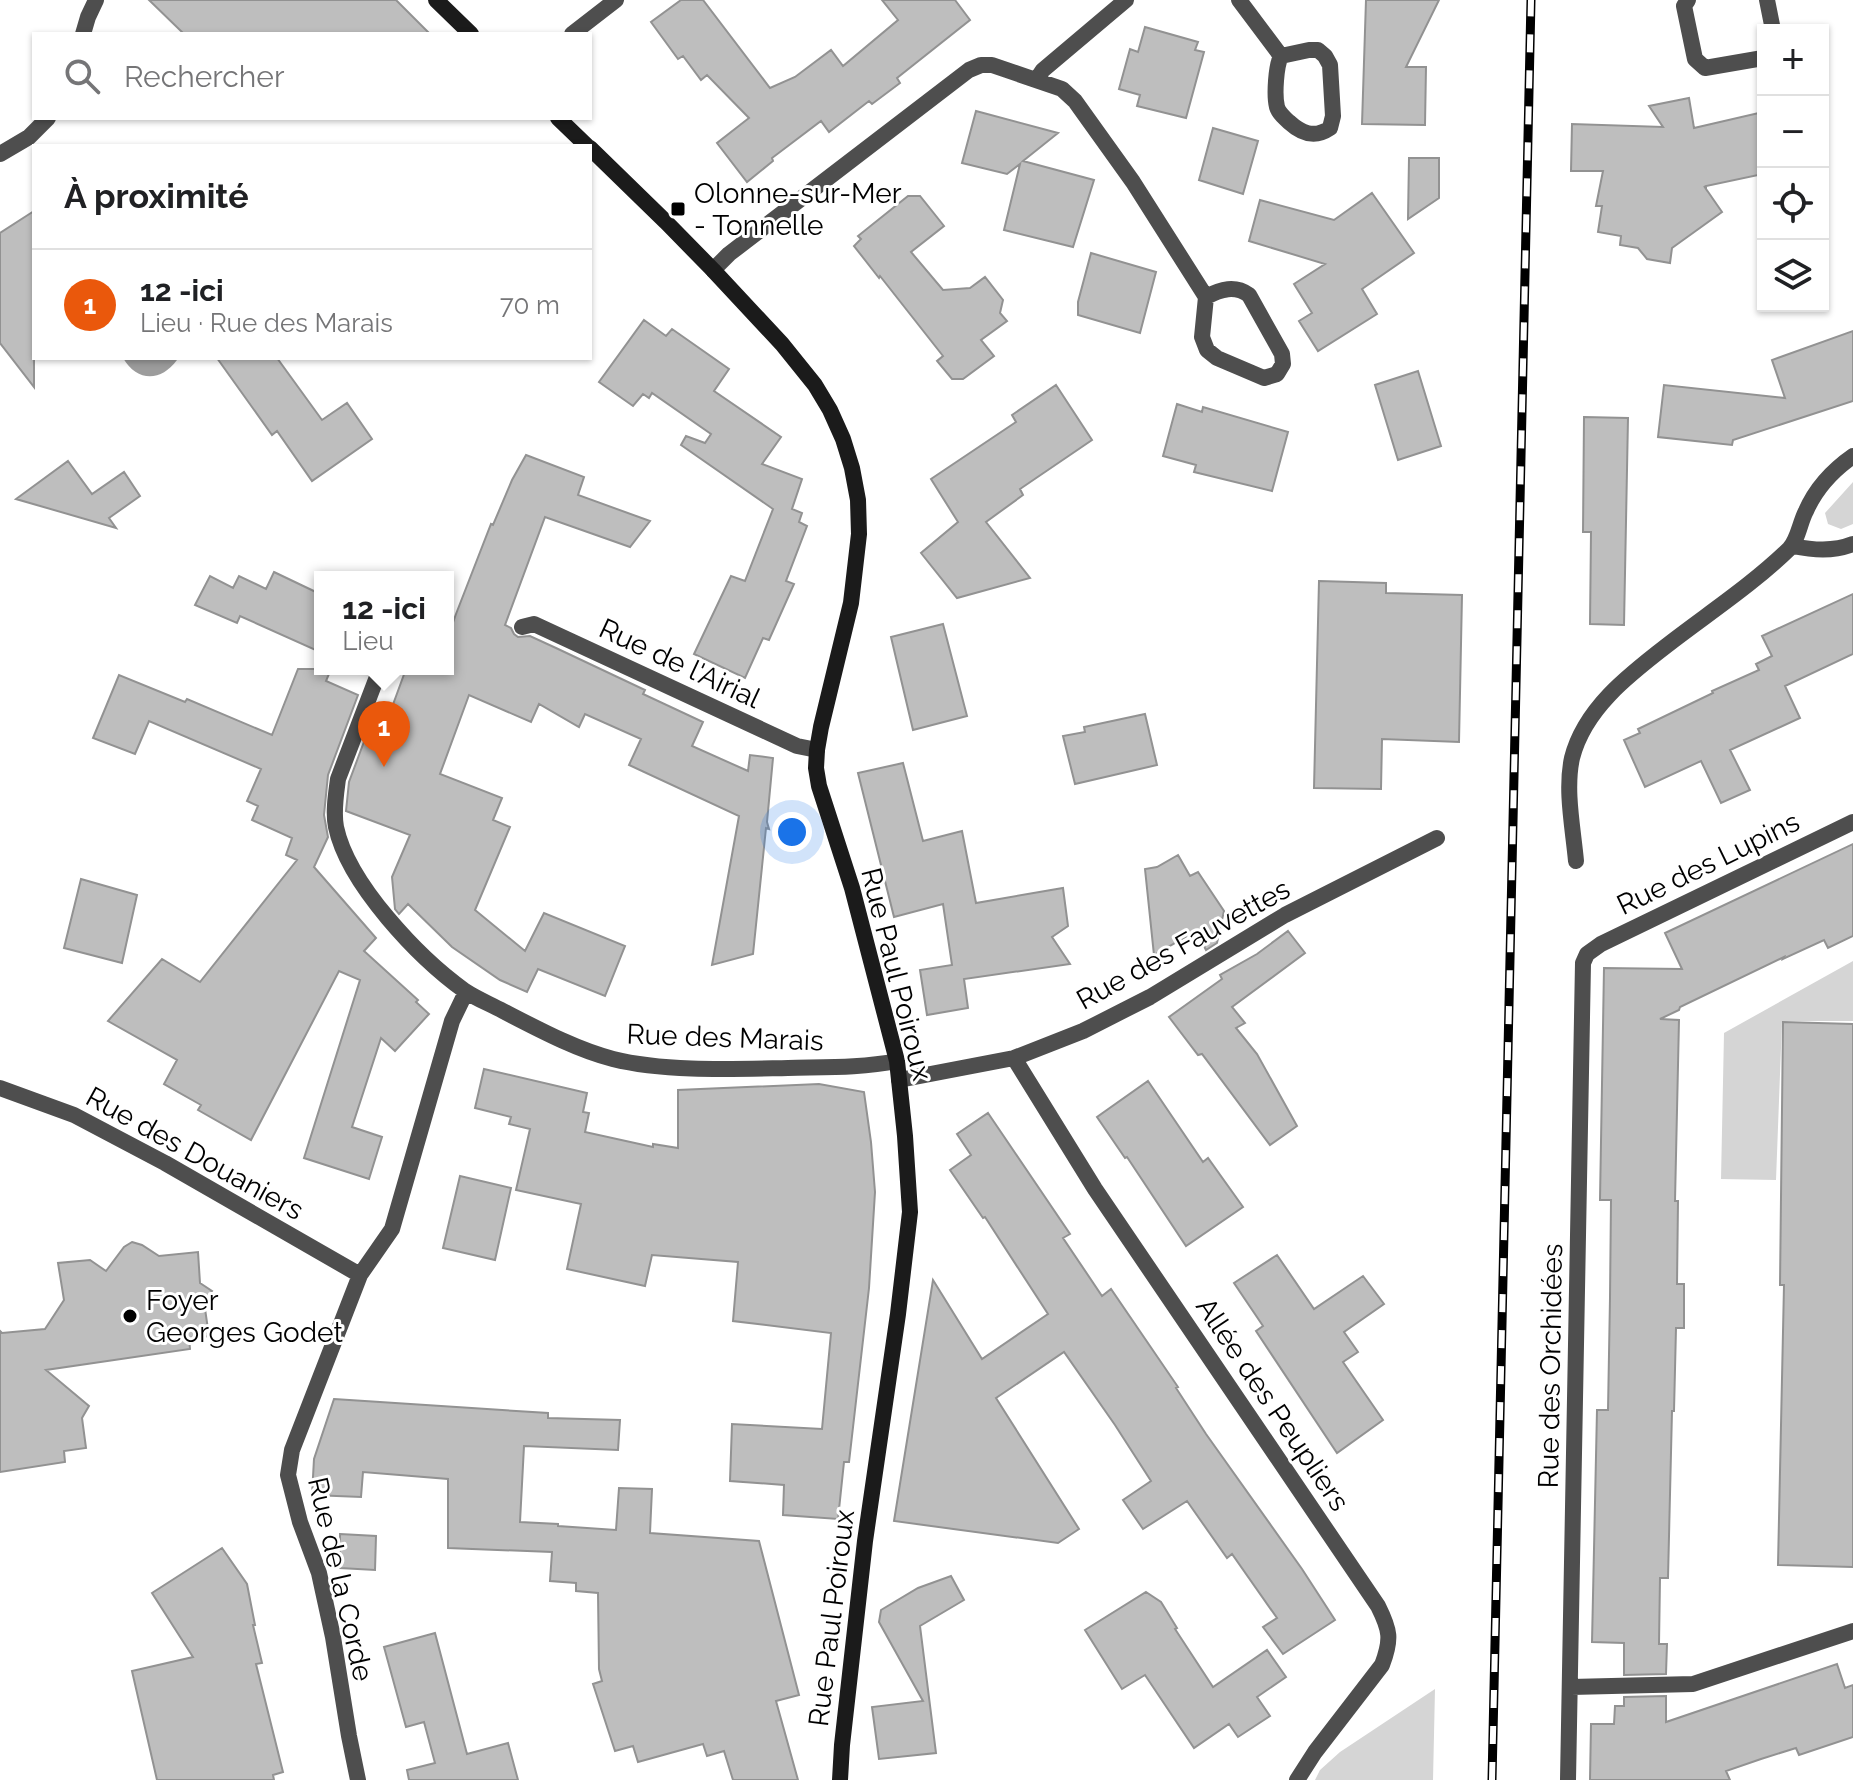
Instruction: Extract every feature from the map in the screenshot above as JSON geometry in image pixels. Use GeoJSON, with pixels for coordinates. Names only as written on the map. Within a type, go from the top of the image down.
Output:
{"type":"FeatureCollection","features":[{"type":"Feature","properties":{"kind":"street"},"geometry":{"type":"LineString","coordinates":[[84,32],[96,0]]}},
{"type":"Feature","properties":{"kind":"street"},"geometry":{"type":"LineString","coordinates":[[436,0],[469,32]]}},
{"type":"Feature","properties":{"kind":"street"},"geometry":{"type":"LineString","coordinates":[[575,32],[616,0]]}},
{"type":"Feature","properties":{"kind":"street"},"geometry":{"type":"LineString","coordinates":[[1037,79],[1043,70],[1126,0]]}},
{"type":"Feature","properties":{"kind":"street"},"geometry":{"type":"LineString","coordinates":[[1239,0],[1281,56]]}},
{"type":"Feature","properties":{"kind":"street"},"geometry":{"type":"LineString","coordinates":[[1688,0],[1684,6],[1695,59],[1705,68],[1757,59]]}},
{"type":"Feature","properties":{"kind":"street"},"geometry":{"type":"LineString","coordinates":[[1767,0],[1772,24]]}},
{"type":"Feature","properties":{"kind":"street"},"geometry":{"type":"LineString","coordinates":[[1309,50],[1318,50],[1325,56],[1330,65],[1333,116],[1330,128],[1324,132],[1300,132],[1280,113],[1276,105],[1277,64],[1281,56],[1309,50]]}},
{"type":"Feature","properties":{"kind":"street"},"geometry":{"type":"LineString","coordinates":[[713,270],[729,254],[969,70],[992,65],[1062,89],[1075,101],[1133,182],[1206,297],[1202,337],[1207,350],[1217,358],[1264,378],[1277,374],[1283,364],[1282,354],[1249,295],[1234,288],[1217,290],[1206,297]]}},
{"type":"Feature","properties":{"kind":"street"},"geometry":{"type":"LineString","coordinates":[[0,154],[29,137],[46,120]]}},
{"type":"Feature","properties":{"kind":"street","name":"Rue Paul Poiroux"},"geometry":{"type":"LineString","coordinates":[[560,120],[586,144]]}},
{"type":"Feature","properties":{"kind":"street","name":"Rue Paul Poiroux"},"geometry":{"type":"LineString","coordinates":[[592,150],[713,270],[782,344],[815,385],[843,439],[858,500],[859,534],[851,603],[817,750],[816,768],[852,888],[897,1061],[910,1212],[865,1541],[840,1780]]}},
{"type":"Feature","properties":{"kind":"street"},"geometry":{"type":"LineString","coordinates":[[1576,861],[1570,790],[1572,760],[1580,735],[1604,701],[1633,671],[1792,546],[1806,509],[1821,485],[1837,467],[1853,456]]}},
{"type":"Feature","properties":{"kind":"street"},"geometry":{"type":"LineString","coordinates":[[1792,546],[1817,550],[1853,544]]}},
{"type":"Feature","properties":{"kind":"street","name":"Rue de l'Airial"},"geometry":{"type":"LineString","coordinates":[[522,627],[534,624],[797,746],[817,750]]}},
{"type":"Feature","properties":{"kind":"street","name":"Rue des Marais"},"geometry":{"type":"LineString","coordinates":[[378,675],[338,779],[336,827],[351,865],[377,906],[415,949],[466,992],[532,1027],[586,1050],[647,1066],[872,1066],[897,1061]]}},
{"type":"Feature","properties":{"kind":"street","name":"Rue des Lupins"},"geometry":{"type":"LineString","coordinates":[[1587,954],[1601,944],[1853,822]]}},
{"type":"Feature","properties":{"kind":"street","name":"Rue des Fauvettes"},"geometry":{"type":"LineString","coordinates":[[899,1080],[1014,1058],[1083,1031],[1150,997],[1285,915],[1437,838]]}},
{"type":"Feature","properties":{"kind":"street","name":"Rue des Orchidées"},"geometry":{"type":"LineString","coordinates":[[1568,1780],[1581,971],[1587,954]]}},
{"type":"Feature","properties":{"kind":"street","name":"Rue de la Corde"},"geometry":{"type":"LineString","coordinates":[[358,1780],[319,1573],[300,1522],[288,1475],[292,1450],[360,1275],[392,1229],[452,1021],[466,992]]}},
{"type":"Feature","properties":{"kind":"street","name":"Allée des Peupliers"},"geometry":{"type":"LineString","coordinates":[[1014,1058],[1095,1189],[1378,1606],[1386,1623],[1390,1637],[1382,1665],[1297,1780]]}},
{"type":"Feature","properties":{"kind":"street","name":"Rue des Douaniers"},"geometry":{"type":"LineString","coordinates":[[0,1088],[74,1115],[165,1163],[360,1275]]}},
{"type":"Feature","properties":{"kind":"street"},"geometry":{"type":"LineString","coordinates":[[1571,1687],[1693,1684],[1853,1631]]}},
{"type":"Feature","properties":{"kind":"shaded area"},"geometry":{"type":"Polygon","coordinates":[[[124,360],[177,360],[164,372],[149,376],[135,372],[124,360]]]}},
{"type":"Feature","properties":{"kind":"shaded area"},"geometry":{"type":"Polygon","coordinates":[[[1853,482],[1853,524],[1841,529],[1828,524],[1825,513],[1853,482]]]}},
{"type":"Feature","properties":{"kind":"shaded area"},"geometry":{"type":"Polygon","coordinates":[[[1853,961],[1853,1021],[1782,1021],[1776,1180],[1721,1179],[1724,1033],[1853,961]]]}},
{"type":"Feature","properties":{"kind":"shaded area"},"geometry":{"type":"Polygon","coordinates":[[[1435,1689],[1433,1780],[1315,1780],[1320,1770],[1340,1752],[1435,1689]]]}},
{"type":"Feature","properties":{"kind":"building"},"geometry":{"type":"Polygon","coordinates":[[[149,0],[396,0],[428,32],[182,32],[149,0]]]}},
{"type":"Feature","properties":{"kind":"building"},"geometry":{"type":"Polygon","coordinates":[[[681,0],[703,0],[770,88],[795,77],[831,50],[843,66],[898,20],[882,0],[955,0],[970,20],[897,78],[900,83],[872,104],[869,101],[829,132],[821,121],[772,158],[773,161],[747,182],[717,143],[749,118],[707,75],[701,80],[683,56],[678,59],[651,22],[681,0]]]}},
{"type":"Feature","properties":{"kind":"building"},"geometry":{"type":"Polygon","coordinates":[[[1366,0],[1439,0],[1406,67],[1426,67],[1425,125],[1362,124],[1366,0]]]}},
{"type":"Feature","properties":{"kind":"building"},"geometry":{"type":"Polygon","coordinates":[[[1145,27],[1198,42],[1195,50],[1204,52],[1186,118],[1137,106],[1140,95],[1119,89],[1130,49],[1138,52],[1145,27]]]}},
{"type":"Feature","properties":{"kind":"building"},"geometry":{"type":"Polygon","coordinates":[[[1689,98],[1694,128],[1757,113],[1757,175],[1706,186],[1722,212],[1672,248],[1670,263],[1647,259],[1638,248],[1620,245],[1621,236],[1598,232],[1602,206],[1596,206],[1603,171],[1571,171],[1572,124],[1663,127],[1649,106],[1689,98]]]}},
{"type":"Feature","properties":{"kind":"building"},"geometry":{"type":"Polygon","coordinates":[[[976,111],[1058,133],[1023,161],[1094,180],[1073,247],[1004,230],[1020,164],[1007,174],[962,163],[976,111]]]}},
{"type":"Feature","properties":{"kind":"building"},"geometry":{"type":"Polygon","coordinates":[[[1213,128],[1258,141],[1243,194],[1199,180],[1213,128]]]}},
{"type":"Feature","properties":{"kind":"building"},"geometry":{"type":"Polygon","coordinates":[[[1409,158],[1439,158],[1439,198],[1408,219],[1409,158]]]}},
{"type":"Feature","properties":{"kind":"building"},"geometry":{"type":"Polygon","coordinates":[[[1372,193],[1414,253],[1362,289],[1377,314],[1318,351],[1299,321],[1312,313],[1294,284],[1325,264],[1249,241],[1260,200],[1334,220],[1372,193]]]}},
{"type":"Feature","properties":{"kind":"building"},"geometry":{"type":"Polygon","coordinates":[[[908,196],[920,196],[944,226],[911,252],[943,290],[970,288],[985,277],[1003,300],[1000,313],[1007,321],[981,340],[994,356],[963,379],[952,379],[937,361],[943,356],[854,246],[861,239],[858,236],[908,196]]]}},
{"type":"Feature","properties":{"kind":"building"},"geometry":{"type":"Polygon","coordinates":[[[32,212],[34,387],[0,343],[0,233],[32,212]]]}},
{"type":"Feature","properties":{"kind":"building"},"geometry":{"type":"Polygon","coordinates":[[[1091,253],[1156,272],[1140,333],[1078,315],[1078,302],[1091,253]]]}},
{"type":"Feature","properties":{"kind":"building"},"geometry":{"type":"Polygon","coordinates":[[[644,320],[666,336],[672,329],[729,369],[714,391],[781,437],[762,464],[802,479],[792,509],[802,513],[799,522],[807,526],[786,581],[794,584],[769,640],[763,638],[745,678],[694,654],[731,576],[745,581],[773,509],[681,445],[686,436],[705,443],[711,434],[652,393],[649,398],[643,394],[633,406],[599,382],[644,320]]]}},
{"type":"Feature","properties":{"kind":"building"},"geometry":{"type":"Polygon","coordinates":[[[1853,331],[1853,401],[1733,440],[1732,445],[1658,437],[1664,385],[1785,398],[1772,360],[1853,331]]]}},
{"type":"Feature","properties":{"kind":"building"},"geometry":{"type":"Polygon","coordinates":[[[218,360],[278,360],[322,420],[347,403],[372,439],[312,481],[277,431],[272,435],[218,360]]]}},
{"type":"Feature","properties":{"kind":"building"},"geometry":{"type":"Polygon","coordinates":[[[1418,371],[1441,446],[1398,460],[1375,385],[1418,371]]]}},
{"type":"Feature","properties":{"kind":"building"},"geometry":{"type":"Polygon","coordinates":[[[1056,385],[1092,440],[1020,489],[1023,495],[986,522],[1030,578],[957,598],[921,553],[958,522],[931,479],[1016,422],[1012,415],[1056,385]]]}},
{"type":"Feature","properties":{"kind":"building"},"geometry":{"type":"Polygon","coordinates":[[[1177,404],[1202,412],[1203,407],[1288,432],[1272,491],[1194,472],[1196,465],[1163,456],[1177,404]]]}},
{"type":"Feature","properties":{"kind":"building"},"geometry":{"type":"Polygon","coordinates":[[[1584,417],[1628,418],[1624,625],[1590,624],[1591,532],[1583,532],[1584,417]]]}},
{"type":"Feature","properties":{"kind":"building"},"geometry":{"type":"Polygon","coordinates":[[[526,455],[584,477],[578,495],[650,521],[630,547],[545,517],[505,625],[518,637],[530,636],[645,690],[643,694],[703,722],[692,746],[748,771],[750,755],[773,758],[769,829],[766,828],[753,954],[712,965],[739,816],[629,765],[641,739],[585,714],[579,727],[539,704],[531,722],[469,695],[440,774],[502,798],[493,820],[510,827],[475,910],[525,951],[544,913],[625,946],[605,996],[538,969],[527,992],[500,980],[452,947],[408,904],[399,914],[395,909],[392,877],[410,835],[346,811],[349,782],[378,704],[391,710],[404,675],[454,675],[454,620],[491,524],[526,455]]]}},
{"type":"Feature","properties":{"kind":"building"},"geometry":{"type":"Polygon","coordinates":[[[68,461],[92,494],[124,472],[140,496],[109,518],[116,528],[16,499],[68,461]]]}},
{"type":"Feature","properties":{"kind":"building"},"geometry":{"type":"Polygon","coordinates":[[[274,572],[314,591],[314,649],[240,616],[237,623],[195,605],[210,576],[233,588],[239,576],[266,589],[274,572]]]}},
{"type":"Feature","properties":{"kind":"building"},"geometry":{"type":"Polygon","coordinates":[[[1319,581],[1386,583],[1386,593],[1462,595],[1459,742],[1382,739],[1381,789],[1314,788],[1319,581]]]}},
{"type":"Feature","properties":{"kind":"building"},"geometry":{"type":"Polygon","coordinates":[[[1853,594],[1853,654],[1785,686],[1800,718],[1730,750],[1750,790],[1721,803],[1701,761],[1645,787],[1624,740],[1640,733],[1638,729],[1759,670],[1756,664],[1772,656],[1762,636],[1853,594]]]}},
{"type":"Feature","properties":{"kind":"building"},"geometry":{"type":"Polygon","coordinates":[[[943,624],[967,716],[913,730],[891,637],[943,624]]]}},
{"type":"Feature","properties":{"kind":"building"},"geometry":{"type":"Polygon","coordinates":[[[298,669],[314,669],[314,675],[328,675],[326,681],[358,695],[328,775],[324,815],[328,837],[314,867],[376,938],[364,951],[429,1014],[395,1051],[381,1038],[352,1127],[382,1137],[369,1179],[304,1158],[360,980],[339,971],[251,1140],[198,1110],[201,1105],[164,1084],[177,1060],[108,1021],[162,959],[200,982],[297,860],[286,855],[292,838],[252,820],[258,806],[247,801],[261,769],[149,721],[135,754],[93,738],[119,675],[185,702],[187,699],[272,735],[298,669]]]}},
{"type":"Feature","properties":{"kind":"building"},"geometry":{"type":"Polygon","coordinates":[[[1145,714],[1157,765],[1075,784],[1063,736],[1085,732],[1084,727],[1145,714]]]}},
{"type":"Feature","properties":{"kind":"building"},"geometry":{"type":"Polygon","coordinates":[[[903,763],[923,841],[962,831],[976,903],[1063,888],[1068,926],[1052,937],[1070,964],[964,979],[968,1008],[927,1015],[920,970],[952,965],[943,904],[894,917],[858,773],[903,763]]]}},
{"type":"Feature","properties":{"kind":"building"},"geometry":{"type":"Polygon","coordinates":[[[1853,844],[1853,936],[1828,948],[1824,940],[1784,957],[1660,1019],[1679,1020],[1675,1201],[1678,1201],[1677,1284],[1684,1284],[1684,1328],[1676,1328],[1668,1578],[1660,1578],[1659,1644],[1667,1644],[1666,1674],[1624,1675],[1624,1643],[1592,1642],[1597,1410],[1608,1410],[1610,1298],[1611,1200],[1600,1200],[1604,968],[1682,969],[1665,933],[1853,844]]]}},
{"type":"Feature","properties":{"kind":"building"},"geometry":{"type":"Polygon","coordinates":[[[1178,855],[1190,876],[1198,872],[1224,911],[1217,943],[1206,950],[1196,931],[1154,955],[1145,869],[1157,867],[1178,855]]]}},
{"type":"Feature","properties":{"kind":"building"},"geometry":{"type":"Polygon","coordinates":[[[81,879],[137,895],[122,963],[64,948],[81,879]]]}},
{"type":"Feature","properties":{"kind":"building"},"geometry":{"type":"Polygon","coordinates":[[[1288,931],[1305,953],[1232,1007],[1245,1023],[1236,1028],[1257,1054],[1297,1126],[1270,1145],[1202,1054],[1198,1055],[1169,1017],[1222,979],[1220,975],[1257,954],[1288,931]]]}},
{"type":"Feature","properties":{"kind":"building"},"geometry":{"type":"Polygon","coordinates":[[[1783,1022],[1853,1024],[1853,1567],[1778,1565],[1784,1285],[1780,1285],[1783,1022]]]}},
{"type":"Feature","properties":{"kind":"building"},"geometry":{"type":"Polygon","coordinates":[[[484,1069],[587,1093],[583,1112],[589,1113],[585,1132],[653,1147],[653,1144],[678,1148],[678,1090],[819,1084],[864,1092],[875,1192],[869,1288],[849,1462],[844,1462],[838,1519],[783,1515],[784,1485],[730,1481],[732,1424],[822,1429],[831,1333],[733,1321],[738,1262],[652,1255],[645,1286],[567,1269],[581,1204],[516,1190],[530,1129],[509,1124],[511,1117],[475,1108],[484,1069]]]}},
{"type":"Feature","properties":{"kind":"building"},"geometry":{"type":"Polygon","coordinates":[[[1148,1081],[1203,1162],[1208,1158],[1243,1207],[1186,1246],[1097,1117],[1148,1081]]]}},
{"type":"Feature","properties":{"kind":"building"},"geometry":{"type":"Polygon","coordinates":[[[988,1113],[1070,1234],[1063,1238],[1102,1296],[1111,1289],[1206,1434],[1335,1620],[1283,1654],[1263,1627],[1277,1618],[1232,1554],[1227,1558],[1187,1501],[1143,1529],[1123,1500],[1151,1481],[1064,1352],[996,1398],[1079,1529],[1058,1543],[894,1521],[933,1280],[982,1359],[1048,1314],[985,1217],[950,1170],[971,1155],[957,1134],[988,1113]]]}},
{"type":"Feature","properties":{"kind":"building"},"geometry":{"type":"Polygon","coordinates":[[[460,1176],[511,1188],[495,1260],[443,1248],[460,1176]]]}},
{"type":"Feature","properties":{"kind":"building"},"geometry":{"type":"Polygon","coordinates":[[[132,1242],[159,1256],[198,1252],[200,1283],[212,1291],[204,1302],[209,1336],[189,1338],[190,1349],[46,1370],[89,1406],[82,1418],[86,1448],[64,1451],[65,1462],[0,1472],[0,1331],[45,1329],[64,1300],[58,1263],[90,1260],[106,1271],[124,1247],[132,1242]]]}},
{"type":"Feature","properties":{"kind":"building"},"geometry":{"type":"Polygon","coordinates":[[[1277,1255],[1314,1309],[1363,1276],[1384,1304],[1344,1332],[1358,1352],[1343,1362],[1383,1420],[1337,1453],[1256,1331],[1263,1326],[1234,1283],[1277,1255]]]}},
{"type":"Feature","properties":{"kind":"building"},"geometry":{"type":"Polygon","coordinates":[[[334,1399],[548,1413],[548,1418],[620,1420],[618,1450],[524,1446],[520,1522],[616,1530],[619,1488],[652,1489],[650,1533],[759,1541],[799,1695],[776,1701],[798,1780],[733,1780],[724,1751],[707,1756],[703,1744],[638,1762],[633,1746],[615,1751],[593,1684],[602,1681],[599,1669],[598,1593],[576,1591],[576,1583],[550,1581],[552,1552],[448,1548],[448,1479],[363,1472],[361,1497],[312,1495],[314,1459],[334,1399]]]}},
{"type":"Feature","properties":{"kind":"building"},"geometry":{"type":"Polygon","coordinates":[[[340,1534],[376,1536],[375,1570],[340,1568],[340,1534]]]}},
{"type":"Feature","properties":{"kind":"building"},"geometry":{"type":"Polygon","coordinates":[[[222,1548],[247,1584],[262,1663],[256,1664],[283,1772],[273,1775],[274,1780],[157,1780],[132,1671],[193,1657],[152,1593],[222,1548]]]}},
{"type":"Feature","properties":{"kind":"building"},"geometry":{"type":"Polygon","coordinates":[[[951,1576],[964,1600],[920,1626],[936,1753],[879,1759],[872,1707],[923,1701],[879,1622],[881,1610],[918,1588],[951,1576]]]}},
{"type":"Feature","properties":{"kind":"building"},"geometry":{"type":"Polygon","coordinates":[[[1146,1592],[1161,1602],[1213,1687],[1267,1650],[1286,1677],[1257,1697],[1270,1716],[1238,1737],[1229,1724],[1194,1748],[1145,1675],[1122,1689],[1085,1630],[1146,1592]]]}},
{"type":"Feature","properties":{"kind":"building"},"geometry":{"type":"Polygon","coordinates":[[[435,1633],[467,1754],[508,1743],[518,1780],[409,1780],[407,1770],[435,1763],[424,1722],[406,1727],[384,1647],[435,1633]]]}},
{"type":"Feature","properties":{"kind":"building"},"geometry":{"type":"Polygon","coordinates":[[[1837,1664],[1845,1688],[1853,1685],[1853,1737],[1799,1755],[1796,1748],[1726,1771],[1730,1780],[1590,1780],[1591,1724],[1614,1724],[1615,1706],[1624,1706],[1624,1697],[1666,1696],[1666,1722],[1837,1664]]]}},
{"type":"Feature","properties":{"kind":"railway"},"geometry":{"type":"LineString","coordinates":[[1492,1780],[1531,0]]}},
{"type":"Feature","properties":{"kind":"place","name":"Olonne-sur-Mer - Tonnelle"},"geometry":{"type":"Point","coordinates":[678,209]}},
{"type":"Feature","properties":{"kind":"place","name":"12 -ici"},"geometry":{"type":"Point","coordinates":[384,767]}},
{"type":"Feature","properties":{"kind":"place","name":"Foyer Georges Godet"},"geometry":{"type":"Point","coordinates":[130,1316]}}]}
